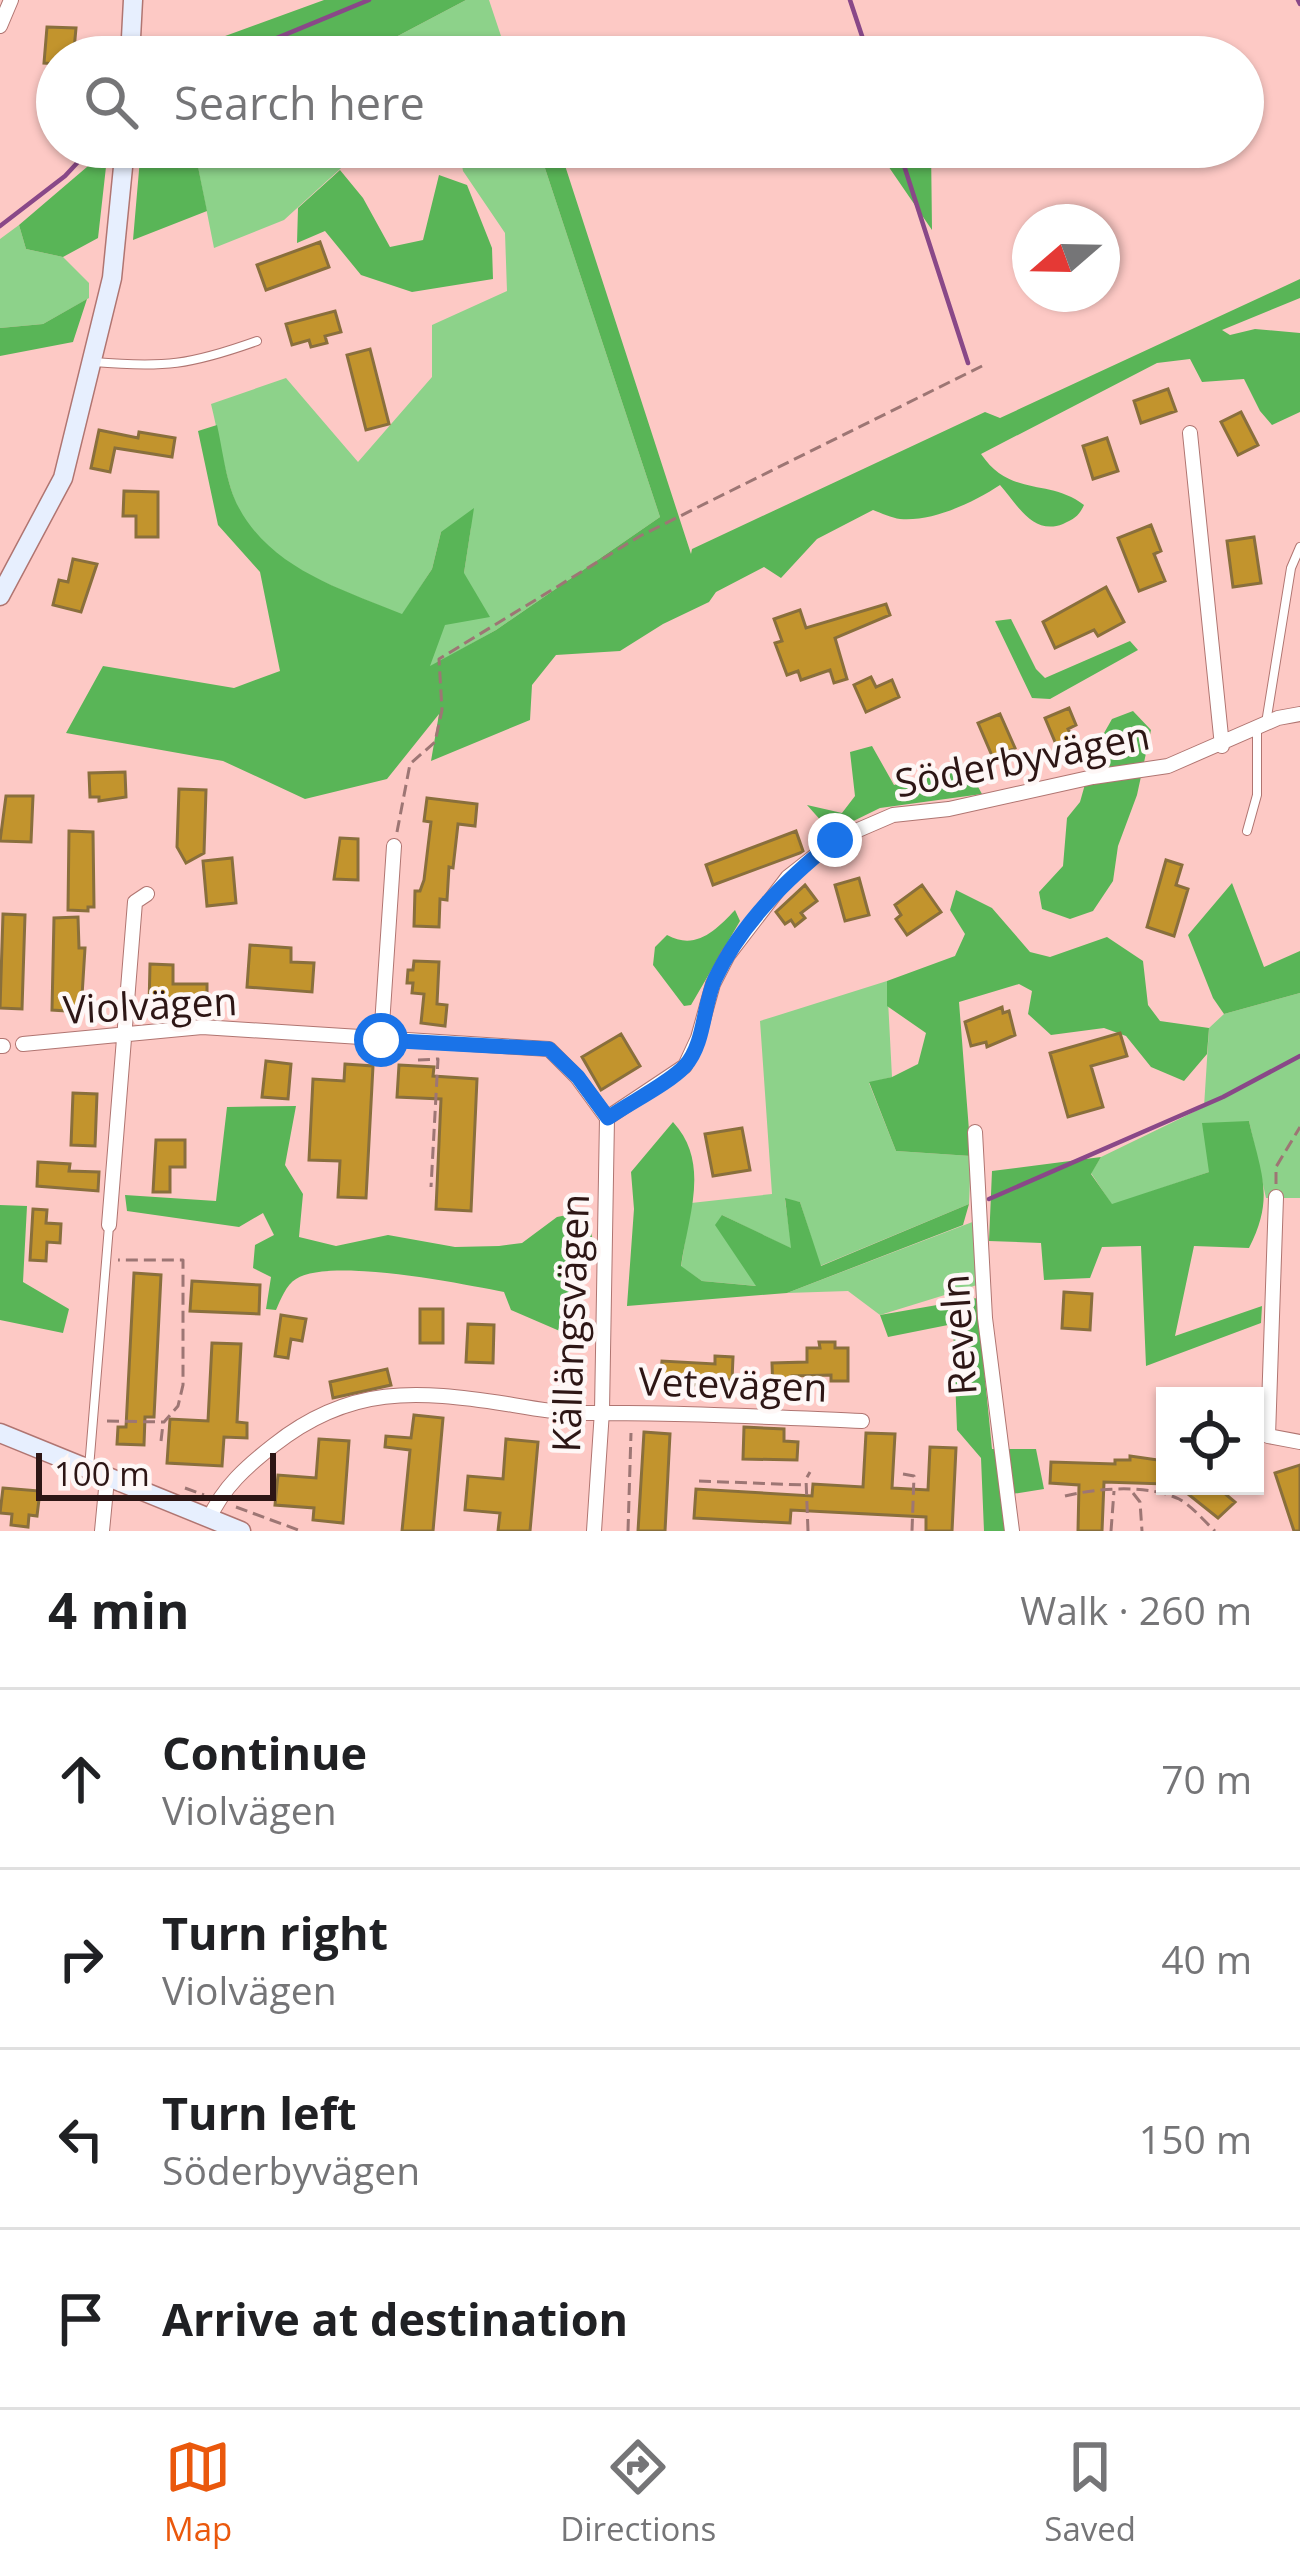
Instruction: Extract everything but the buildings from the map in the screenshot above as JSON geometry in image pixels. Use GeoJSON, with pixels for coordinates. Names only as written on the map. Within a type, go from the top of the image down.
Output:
{"type":"FeatureCollection","features":[{"type":"Feature","properties":{"kind":"street"},"geometry":{"type":"LineString","coordinates":[[0,26],[11,0]]}},
{"type":"Feature","properties":{"kind":"street"},"geometry":{"type":"LineString","coordinates":[[131,36],[133,0]]}},
{"type":"Feature","properties":{"kind":"street"},"geometry":{"type":"LineString","coordinates":[[0,596],[63,478],[112,278],[123,168]]}},
{"type":"Feature","properties":{"kind":"street"},"geometry":{"type":"LineString","coordinates":[[1190,433],[1222,746]]}},
{"type":"Feature","properties":{"kind":"street","name":"Söderbyvägen"},"geometry":{"type":"LineString","coordinates":[[608,1118],[685,1066],[728,955],[788,877],[835,840],[892,815],[949,809],[1093,777],[1168,766],[1300,714]]}},
{"type":"Feature","properties":{"kind":"street"},"geometry":{"type":"LineString","coordinates":[[381,1040],[394,846]]}},
{"type":"Feature","properties":{"kind":"street"},"geometry":{"type":"LineString","coordinates":[[109,1225],[135,902],[147,894]]}},
{"type":"Feature","properties":{"kind":"street","name":"Violvägen"},"geometry":{"type":"LineString","coordinates":[[22,1044],[202,1027],[549,1049],[578,1077],[608,1118]]}},
{"type":"Feature","properties":{"kind":"street","name":"Källängsvägen"},"geometry":{"type":"LineString","coordinates":[[594,1531],[602,1411],[608,1118]]}},
{"type":"Feature","properties":{"kind":"street","name":"Reveln"},"geometry":{"type":"LineString","coordinates":[[975,1132],[986,1318],[1012,1531]]}},
{"type":"Feature","properties":{"kind":"street"},"geometry":{"type":"LineString","coordinates":[[1276,1197],[1268,1436],[1300,1442]]}},
{"type":"Feature","properties":{"kind":"street","name":"Vetevägen"},"geometry":{"type":"LineString","coordinates":[[208,1519],[217,1500],[246,1466],[303,1422],[334,1407],[397,1393],[437,1393],[577,1413],[862,1421]]}},
{"type":"Feature","properties":{"kind":"street"},"geometry":{"type":"LineString","coordinates":[[0,1433],[242,1531]]}},
{"type":"Feature","properties":{"kind":"street"},"geometry":{"type":"LineString","coordinates":[[98,1475],[102,1531]]}},
{"type":"Feature","properties":{"kind":"lane"},"geometry":{"type":"LineString","coordinates":[[92,362],[152,367],[200,362],[257,341]]}},
{"type":"Feature","properties":{"kind":"lane"},"geometry":{"type":"LineString","coordinates":[[1247,831],[1257,795],[1261,726],[1272,664],[1291,568],[1300,548]]}},
{"type":"Feature","properties":{"kind":"lane"},"geometry":{"type":"LineString","coordinates":[[98,1475],[93,1421],[109,1225]]}},
{"type":"Feature","properties":{"kind":"path"},"geometry":{"type":"LineString","coordinates":[[394,846],[410,764],[435,742],[442,710],[439,658],[640,536],[984,365]]}},
{"type":"Feature","properties":{"kind":"path"},"geometry":{"type":"LineString","coordinates":[[418,1060],[438,1059],[430,1187]]}},
{"type":"Feature","properties":{"kind":"path"},"geometry":{"type":"LineString","coordinates":[[1276,1197],[1276,1167],[1300,1127]]}},
{"type":"Feature","properties":{"kind":"path"},"geometry":{"type":"LineString","coordinates":[[106,1261],[183,1260],[183,1384],[178,1406],[164,1422],[161,1441]]}},
{"type":"Feature","properties":{"kind":"path"},"geometry":{"type":"LineString","coordinates":[[93,1421],[164,1422]]}},
{"type":"Feature","properties":{"kind":"path"},"geometry":{"type":"LineString","coordinates":[[628,1531],[631,1433]]}},
{"type":"Feature","properties":{"kind":"path"},"geometry":{"type":"LineString","coordinates":[[808,1531],[810,1472]]}},
{"type":"Feature","properties":{"kind":"path"},"geometry":{"type":"LineString","coordinates":[[903,1474],[914,1476],[912,1531]]}},
{"type":"Feature","properties":{"kind":"path"},"geometry":{"type":"LineString","coordinates":[[698,1481],[806,1485]]}},
{"type":"Feature","properties":{"kind":"path"},"geometry":{"type":"LineString","coordinates":[[1065,1496],[1091,1489],[1161,1493],[1182,1501],[1215,1531]]}},
{"type":"Feature","properties":{"kind":"path"},"geometry":{"type":"LineString","coordinates":[[1111,1531],[1114,1490]]}},
{"type":"Feature","properties":{"kind":"path"},"geometry":{"type":"LineString","coordinates":[[1132,1492],[1140,1502],[1142,1531]]}},
{"type":"Feature","properties":{"kind":"green space"},"geometry":{"type":"Polygon","coordinates":[[[324,0],[466,0],[398,36],[225,36],[324,0]]]}},
{"type":"Feature","properties":{"kind":"green space"},"geometry":{"type":"Polygon","coordinates":[[[466,0],[489,0],[501,36],[398,36],[466,0]]]}},
{"type":"Feature","properties":{"kind":"green space"},"geometry":{"type":"Polygon","coordinates":[[[86,168],[106,168],[98,238],[63,257],[26,249],[19,225],[86,168]]]}},
{"type":"Feature","properties":{"kind":"green space"},"geometry":{"type":"Polygon","coordinates":[[[139,168],[198,168],[207,211],[133,240],[139,168]]]}},
{"type":"Feature","properties":{"kind":"green space"},"geometry":{"type":"Polygon","coordinates":[[[198,168],[341,168],[284,220],[214,248],[198,168]]]}},
{"type":"Feature","properties":{"kind":"green space"},"geometry":{"type":"Polygon","coordinates":[[[545,168],[660,517],[496,630],[428,668],[464,573],[471,527],[441,532],[432,569],[402,615],[307,574],[265,545],[236,504],[211,404],[286,378],[358,462],[432,377],[432,325],[507,291],[505,233],[463,171],[545,168]]]}},
{"type":"Feature","properties":{"kind":"green space"},"geometry":{"type":"Polygon","coordinates":[[[545,168],[566,168],[691,554],[692,549],[985,412],[1000,418],[1300,279],[1300,298],[1222,330],[1230,335],[1255,329],[1300,333],[1300,412],[1272,425],[1244,379],[1202,382],[1190,359],[1157,363],[981,454],[1005,477],[1084,505],[1063,524],[1052,527],[1034,522],[1000,485],[966,504],[926,517],[900,519],[873,510],[817,539],[781,578],[764,567],[620,651],[556,655],[532,685],[530,720],[431,761],[439,714],[387,779],[305,799],[223,761],[66,733],[103,666],[234,688],[280,671],[260,572],[218,525],[198,431],[217,425],[235,499],[270,547],[310,575],[402,614],[432,569],[441,532],[474,508],[464,573],[490,617],[445,625],[430,666],[496,630],[660,517],[545,168]]]}},
{"type":"Feature","properties":{"kind":"green space"},"geometry":{"type":"Polygon","coordinates":[[[889,168],[931,168],[932,230],[889,168]]]}},
{"type":"Feature","properties":{"kind":"green space"},"geometry":{"type":"Polygon","coordinates":[[[340,170],[363,198],[390,247],[423,240],[439,175],[467,185],[492,248],[493,279],[412,292],[361,275],[325,231],[297,243],[298,208],[340,170]]]}},
{"type":"Feature","properties":{"kind":"green space"},"geometry":{"type":"Polygon","coordinates":[[[19,225],[26,249],[63,257],[89,283],[89,298],[43,324],[0,328],[0,239],[19,225]]]}},
{"type":"Feature","properties":{"kind":"green space"},"geometry":{"type":"Polygon","coordinates":[[[87,299],[73,342],[0,356],[0,328],[43,324],[87,299]]]}},
{"type":"Feature","properties":{"kind":"green space"},"geometry":{"type":"Polygon","coordinates":[[[1011,619],[1045,678],[1130,641],[1138,650],[1050,699],[1032,698],[995,621],[1011,619]]]}},
{"type":"Feature","properties":{"kind":"green space"},"geometry":{"type":"Polygon","coordinates":[[[1133,711],[1151,730],[1137,795],[1118,846],[1113,881],[1093,911],[1070,919],[1042,909],[1039,892],[1063,866],[1067,818],[1080,802],[1095,749],[1112,719],[1133,711]]]}},
{"type":"Feature","properties":{"kind":"green space"},"geometry":{"type":"Polygon","coordinates":[[[872,746],[894,785],[965,763],[982,794],[880,808],[831,832],[807,805],[842,813],[855,796],[850,752],[872,746]]]}},
{"type":"Feature","properties":{"kind":"green space"},"geometry":{"type":"Polygon","coordinates":[[[1232,883],[1264,967],[1300,951],[1300,993],[1224,1014],[1188,935],[1232,883]]]}},
{"type":"Feature","properties":{"kind":"green space"},"geometry":{"type":"Polygon","coordinates":[[[956,890],[992,908],[1030,952],[1050,957],[1107,937],[1143,961],[1148,1005],[1160,1021],[1209,1028],[1207,1054],[1184,1081],[1151,1067],[1126,1036],[1104,1028],[1051,1035],[1028,1014],[1032,991],[1019,984],[959,1002],[971,1156],[896,1151],[869,1082],[918,1064],[926,1033],[887,1006],[887,981],[955,956],[965,934],[950,910],[956,890]]]}},
{"type":"Feature","properties":{"kind":"green space"},"geometry":{"type":"Polygon","coordinates":[[[735,910],[740,921],[691,1005],[684,1006],[653,965],[655,947],[667,935],[687,941],[705,936],[735,910]]]}},
{"type":"Feature","properties":{"kind":"green space"},"geometry":{"type":"Polygon","coordinates":[[[887,981],[892,1077],[869,1083],[896,1151],[971,1156],[969,1204],[820,1266],[800,1202],[785,1200],[792,1249],[722,1215],[757,1286],[702,1281],[681,1267],[691,1203],[772,1194],[760,1021],[887,981]]]}},
{"type":"Feature","properties":{"kind":"green space"},"geometry":{"type":"Polygon","coordinates":[[[1300,993],[1300,1198],[1266,1198],[1249,1121],[1209,1172],[1112,1205],[1091,1173],[1101,1157],[1204,1107],[1209,1028],[1224,1014],[1300,993]]]}},
{"type":"Feature","properties":{"kind":"green space"},"geometry":{"type":"Polygon","coordinates":[[[296,1106],[285,1165],[303,1194],[299,1237],[336,1246],[388,1235],[455,1247],[499,1246],[522,1243],[557,1217],[586,1211],[593,1241],[566,1250],[583,1304],[562,1332],[511,1310],[504,1292],[366,1271],[313,1273],[296,1279],[276,1310],[266,1309],[271,1277],[253,1268],[255,1245],[274,1235],[263,1213],[239,1227],[127,1211],[125,1195],[216,1201],[227,1107],[296,1106]]]}},
{"type":"Feature","properties":{"kind":"green space"},"geometry":{"type":"Polygon","coordinates":[[[1249,1121],[1263,1185],[1257,1230],[1249,1248],[1194,1246],[1175,1336],[1262,1306],[1261,1323],[1146,1366],[1141,1246],[1102,1247],[1090,1278],[1044,1280],[1041,1243],[989,1241],[992,1171],[1101,1157],[1091,1174],[1112,1204],[1209,1172],[1202,1123],[1249,1121]]]}},
{"type":"Feature","properties":{"kind":"green space"},"geometry":{"type":"Polygon","coordinates":[[[673,1122],[685,1138],[694,1172],[681,1266],[702,1281],[756,1286],[715,1225],[722,1215],[791,1248],[785,1198],[800,1202],[821,1266],[969,1204],[963,1225],[787,1293],[627,1306],[634,1209],[631,1172],[673,1122]]]}},
{"type":"Feature","properties":{"kind":"green space"},"geometry":{"type":"Polygon","coordinates":[[[0,1205],[27,1206],[23,1282],[69,1309],[63,1333],[0,1320],[0,1205]]]}},
{"type":"Feature","properties":{"kind":"green space"},"geometry":{"type":"Polygon","coordinates":[[[975,1221],[977,1285],[880,1315],[848,1291],[787,1293],[975,1221]]]}},
{"type":"Feature","properties":{"kind":"green space"},"geometry":{"type":"Polygon","coordinates":[[[977,1298],[992,1449],[1036,1449],[1044,1489],[1006,1495],[1005,1531],[984,1531],[981,1458],[957,1430],[953,1324],[888,1337],[880,1315],[977,1298]]]}},
{"type":"Feature","properties":{"kind":"waterway"},"geometry":{"type":"LineString","coordinates":[[282,36],[369,0]]}},
{"type":"Feature","properties":{"kind":"waterway"},"geometry":{"type":"LineString","coordinates":[[850,0],[862,36]]}},
{"type":"Feature","properties":{"kind":"waterway"},"geometry":{"type":"LineString","coordinates":[[1298,0],[1300,4]]}},
{"type":"Feature","properties":{"kind":"waterway"},"geometry":{"type":"LineString","coordinates":[[0,226],[72,168]]}},
{"type":"Feature","properties":{"kind":"waterway"},"geometry":{"type":"LineString","coordinates":[[905,168],[968,363]]}},
{"type":"Feature","properties":{"kind":"waterway"},"geometry":{"type":"LineString","coordinates":[[989,1199],[1223,1097],[1300,1056]]}},
{"type":"Feature","properties":{"kind":"route"},"geometry":{"type":"LineString","coordinates":[[381,1040],[549,1049],[578,1077],[608,1118],[685,1066],[728,955],[788,877],[835,840]]}}]}
